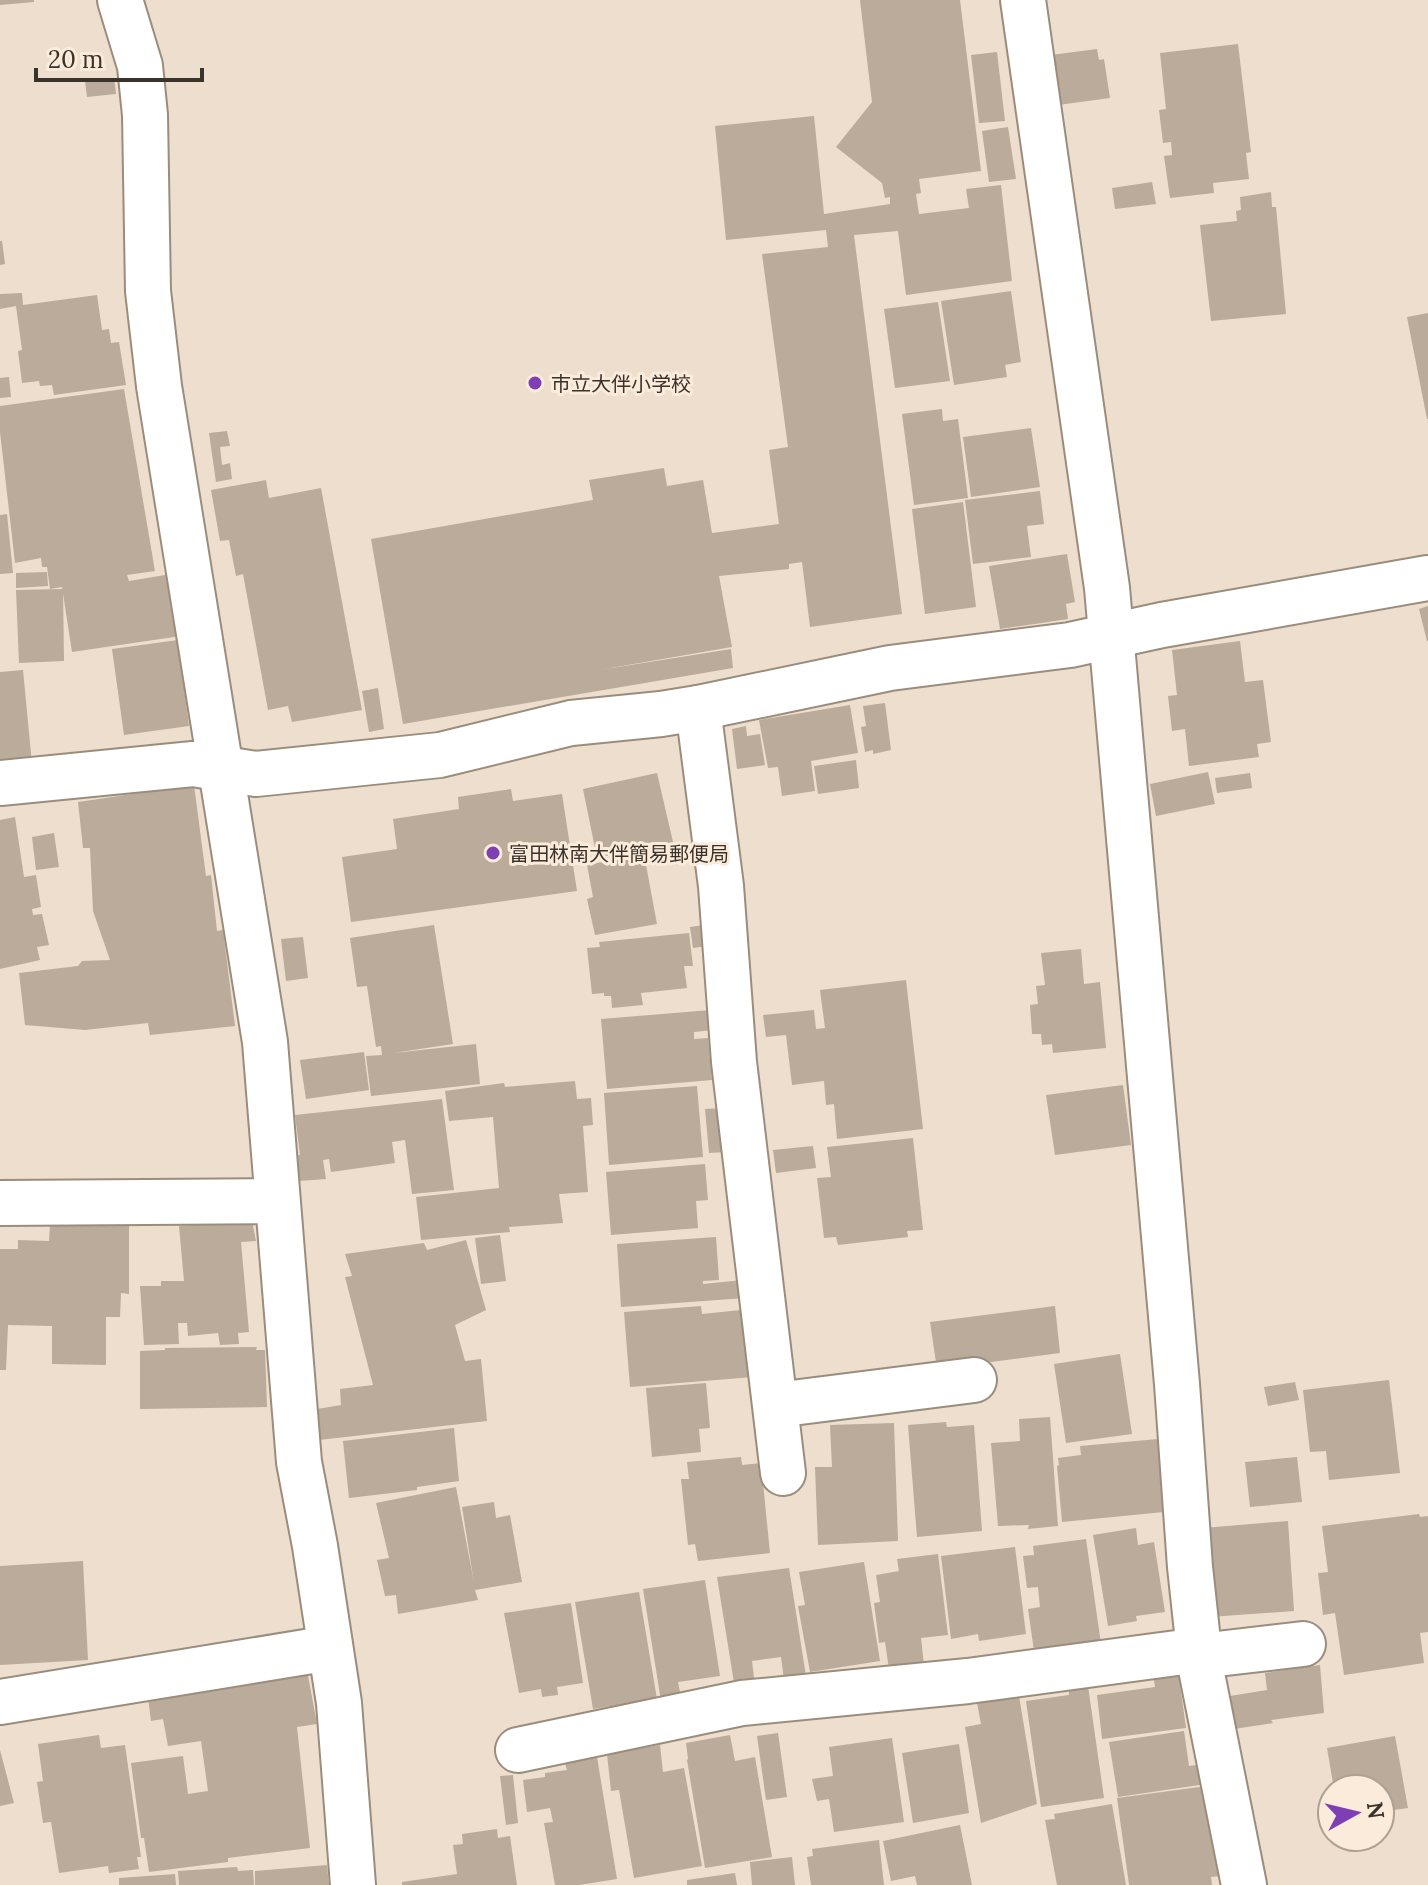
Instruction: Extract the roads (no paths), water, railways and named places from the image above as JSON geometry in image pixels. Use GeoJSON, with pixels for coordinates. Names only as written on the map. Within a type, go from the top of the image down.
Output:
{"type":"FeatureCollection","features":[{"type":"Feature","properties":{"kind":"street"},"geometry":{"type":"LineString","coordinates":[[120,0],[140,66],[145,115],[148,291],[159,386],[265,1042],[299,1462],[339,1703],[353,1885]]}},
{"type":"Feature","properties":{"kind":"street"},"geometry":{"type":"LineString","coordinates":[[1023,0],[1107,588],[1201,1669],[1244,1885]]}},
{"type":"Feature","properties":{"kind":"street"},"geometry":{"type":"LineString","coordinates":[[0,783],[193,764],[256,774],[440,755],[571,723],[698,708],[890,668],[1070,645],[1162,625],[1428,578]]}},
{"type":"Feature","properties":{"kind":"street"},"geometry":{"type":"LineString","coordinates":[[698,708],[721,886],[734,1062],[783,1473]]}},
{"type":"Feature","properties":{"kind":"street"},"geometry":{"type":"LineString","coordinates":[[0,1203],[277,1201]]}},
{"type":"Feature","properties":{"kind":"street"},"geometry":{"type":"LineString","coordinates":[[776,1405],[974,1380]]}},
{"type":"Feature","properties":{"kind":"street"},"geometry":{"type":"LineString","coordinates":[[518,1750],[742,1703],[1303,1644]]}},
{"type":"Feature","properties":{"kind":"street"},"geometry":{"type":"LineString","coordinates":[[0,1702],[330,1648]]}},
{"type":"Feature","properties":{"kind":"place","name":"市立大伴小学校"},"geometry":{"type":"Point","coordinates":[535,383]}},
{"type":"Feature","properties":{"kind":"place","name":"富田林南大伴簡易郵便局"},"geometry":{"type":"Point","coordinates":[493,853]}}]}
